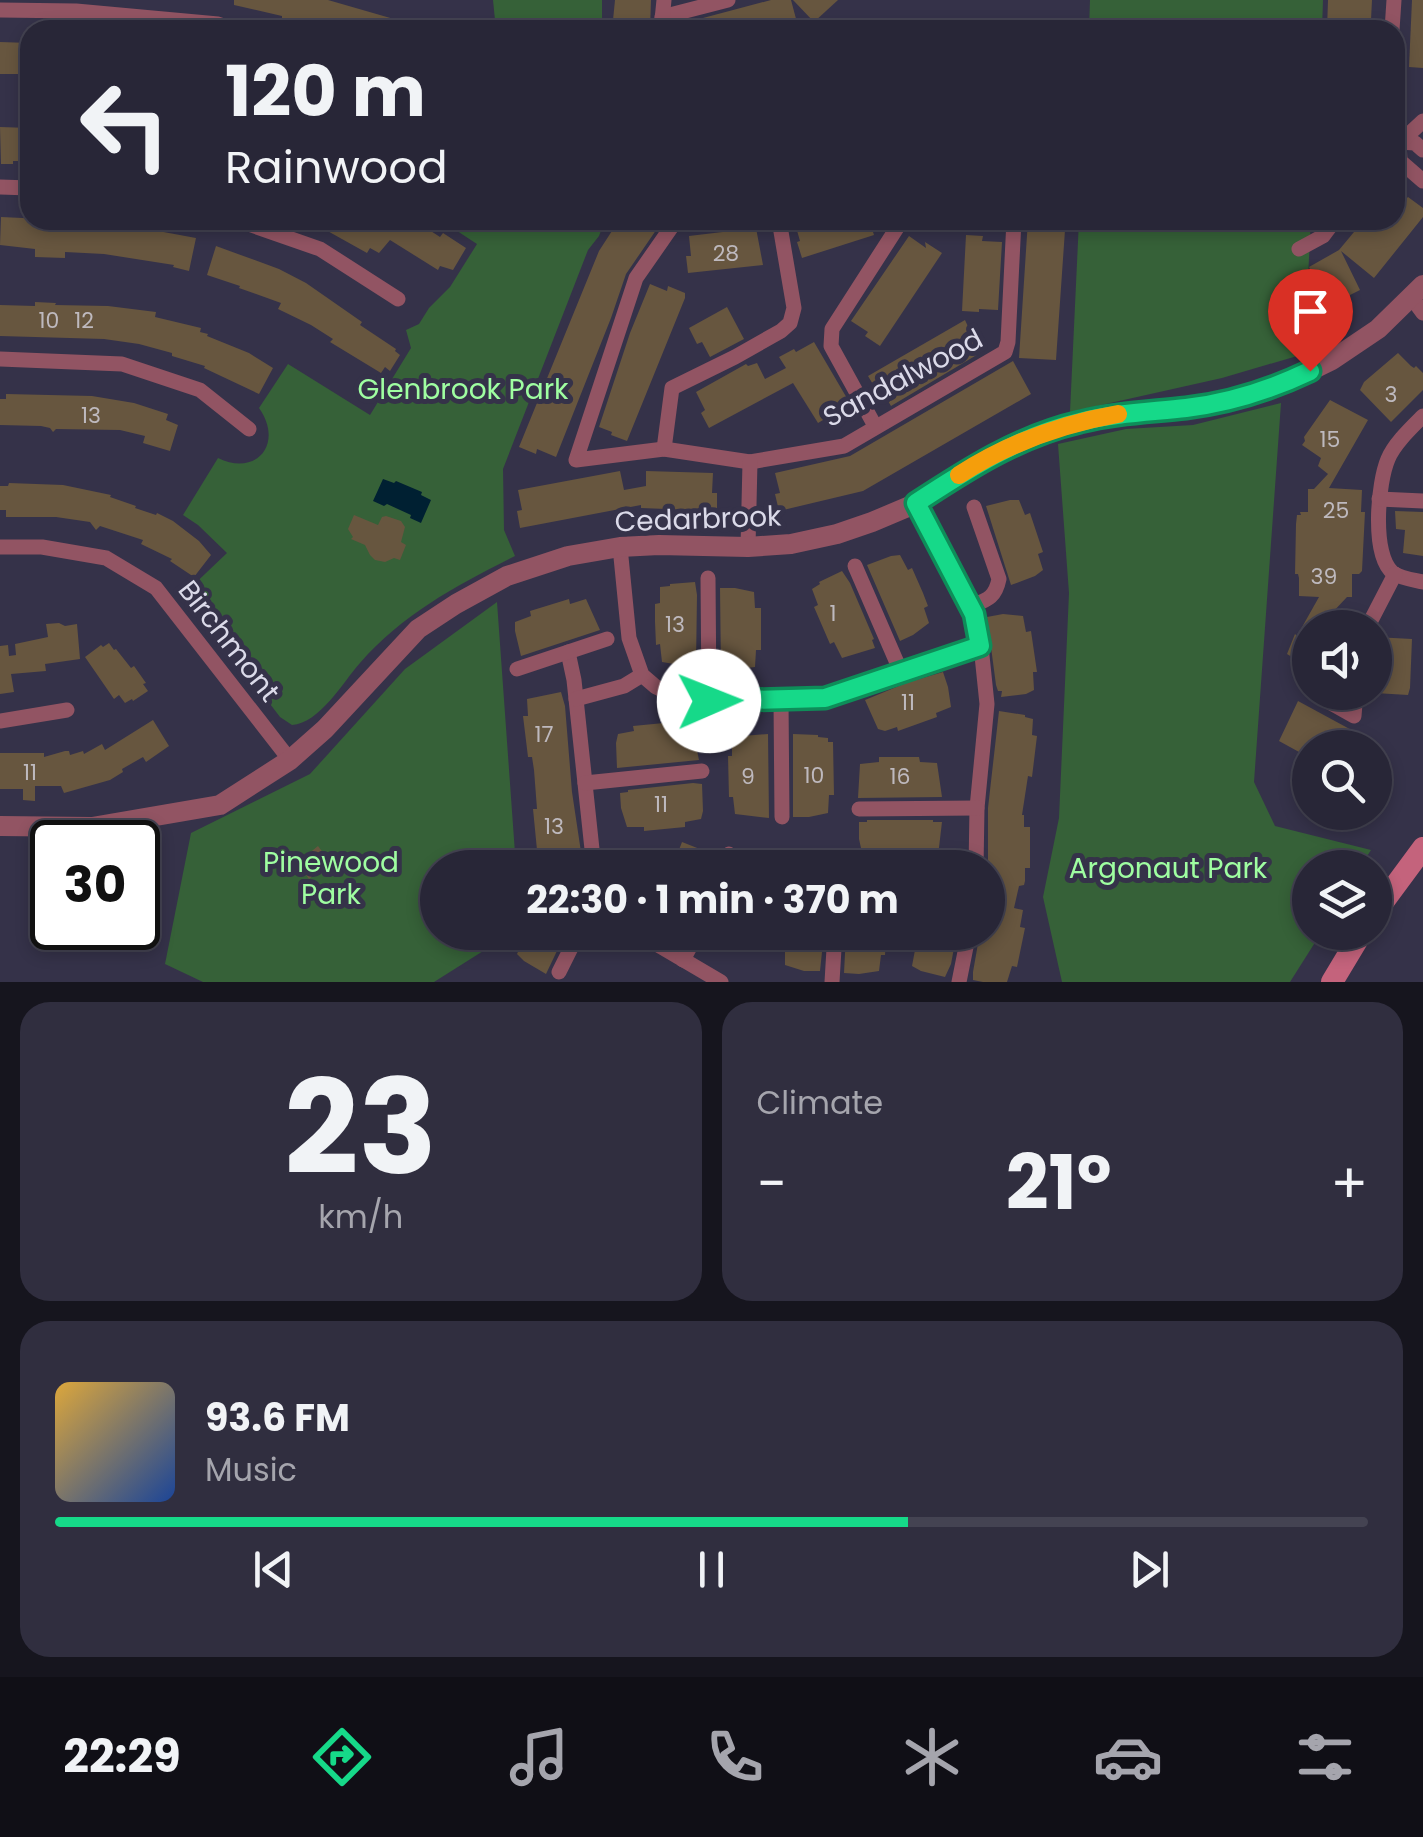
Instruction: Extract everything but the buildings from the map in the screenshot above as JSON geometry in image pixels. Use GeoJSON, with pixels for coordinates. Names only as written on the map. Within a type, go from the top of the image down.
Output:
{"type":"FeatureCollection","features":[{"type":"Feature","properties":{"kind":"main road"},"geometry":{"type":"LineString","coordinates":[[1392,891],[1423,848]]}},
{"type":"Feature","properties":{"kind":"main road"},"geometry":{"type":"LineString","coordinates":[[1332,982],[1351,950]]}},
{"type":"Feature","properties":{"kind":"street"},"geometry":{"type":"LineString","coordinates":[[672,20],[728,0]]}},
{"type":"Feature","properties":{"kind":"street"},"geometry":{"type":"LineString","coordinates":[[0,10],[76,11],[174,20]]}},
{"type":"Feature","properties":{"kind":"street"},"geometry":{"type":"LineString","coordinates":[[266,230],[320,249],[398,299]]}},
{"type":"Feature","properties":{"kind":"street","name":"Sandalwood"},"geometry":{"type":"LineString","coordinates":[[669,230],[636,278],[576,460],[664,449],[750,462],[844,446],[1005,352],[1014,230]]}},
{"type":"Feature","properties":{"kind":"street"},"geometry":{"type":"LineString","coordinates":[[664,449],[672,388],[735,357],[790,322],[794,308],[780,230]]}},
{"type":"Feature","properties":{"kind":"street"},"geometry":{"type":"LineString","coordinates":[[876,426],[831,346],[830,337],[896,230]]}},
{"type":"Feature","properties":{"kind":"street"},"geometry":{"type":"LineString","coordinates":[[1299,249],[1327,230]]}},
{"type":"Feature","properties":{"kind":"street","name":"Cedarbrook"},"geometry":{"type":"LineString","coordinates":[[0,826],[92,827],[220,805],[290,760],[325,729],[415,632],[483,588],[528,568],[620,547],[660,544],[748,548],[837,534],[916,503],[971,467],[1038,434],[1104,416],[1237,399],[1287,382],[1332,360],[1419,298]]}},
{"type":"Feature","properties":{"kind":"street"},"geometry":{"type":"LineString","coordinates":[[0,359],[122,364],[200,390],[249,429]]}},
{"type":"Feature","properties":{"kind":"street"},"geometry":{"type":"LineString","coordinates":[[1423,416],[1389,456],[1379,499],[1380,539],[1386,565],[1395,574],[1423,582]]}},
{"type":"Feature","properties":{"kind":"street"},"geometry":{"type":"LineString","coordinates":[[748,548],[750,462]]}},
{"type":"Feature","properties":{"kind":"street"},"geometry":{"type":"LineString","coordinates":[[1379,499],[1423,501]]}},
{"type":"Feature","properties":{"kind":"street"},"geometry":{"type":"LineString","coordinates":[[916,503],[977,624],[987,704],[976,850]]}},
{"type":"Feature","properties":{"kind":"street"},"geometry":{"type":"LineString","coordinates":[[968,606],[988,599],[999,580],[974,507]]}},
{"type":"Feature","properties":{"kind":"street","name":"Birchmont"},"geometry":{"type":"LineString","coordinates":[[0,547],[42,547],[106,558],[156,588],[290,760]]}},
{"type":"Feature","properties":{"kind":"street"},"geometry":{"type":"LineString","coordinates":[[620,547],[629,638],[642,676],[673,696],[709,701],[825,698],[980,646]]}},
{"type":"Feature","properties":{"kind":"street"},"geometry":{"type":"LineString","coordinates":[[856,566],[901,672]]}},
{"type":"Feature","properties":{"kind":"street"},"geometry":{"type":"LineString","coordinates":[[1377,610],[1395,574]]}},
{"type":"Feature","properties":{"kind":"street"},"geometry":{"type":"LineString","coordinates":[[708,578],[709,701]]}},
{"type":"Feature","properties":{"kind":"street"},"geometry":{"type":"LineString","coordinates":[[517,669],[607,639]]}},
{"type":"Feature","properties":{"kind":"street"},"geometry":{"type":"LineString","coordinates":[[568,652],[592,850]]}},
{"type":"Feature","properties":{"kind":"street"},"geometry":{"type":"LineString","coordinates":[[576,699],[624,686],[642,676]]}},
{"type":"Feature","properties":{"kind":"street"},"geometry":{"type":"LineString","coordinates":[[781,700],[782,817]]}},
{"type":"Feature","properties":{"kind":"street"},"geometry":{"type":"LineString","coordinates":[[0,721],[67,710]]}},
{"type":"Feature","properties":{"kind":"street"},"geometry":{"type":"LineString","coordinates":[[585,783],[702,771]]}},
{"type":"Feature","properties":{"kind":"street"},"geometry":{"type":"LineString","coordinates":[[859,809],[977,808]]}},
{"type":"Feature","properties":{"kind":"street"},"geometry":{"type":"LineString","coordinates":[[559,972],[571,950]]}},
{"type":"Feature","properties":{"kind":"street"},"geometry":{"type":"LineString","coordinates":[[666,950],[721,982]]}},
{"type":"Feature","properties":{"kind":"street"},"geometry":{"type":"LineString","coordinates":[[683,960],[688,950]]}},
{"type":"Feature","properties":{"kind":"street"},"geometry":{"type":"LineString","coordinates":[[832,982],[834,950]]}},
{"type":"Feature","properties":{"kind":"street"},"geometry":{"type":"LineString","coordinates":[[959,982],[965,950]]}},
{"type":"Feature","properties":{"kind":"green space"},"geometry":{"type":"Polygon","coordinates":[[[493,0],[602,0],[602,20],[495,20],[493,0]]]}},
{"type":"Feature","properties":{"kind":"green space"},"geometry":{"type":"Polygon","coordinates":[[[1090,0],[1323,0],[1322,20],[1089,20],[1090,0]]]}},
{"type":"Feature","properties":{"kind":"green space","name":"Glenbrook Park"},"geometry":{"type":"Polygon","coordinates":[[[456,230],[601,230],[588,250],[503,469],[504,530],[515,556],[452,590],[394,629],[321,710],[292,725],[280,717],[185,593],[227,553],[183,515],[218,458],[244,463],[262,453],[269,433],[259,408],[288,364],[370,415],[411,348],[406,330],[419,324],[450,287],[477,244],[456,230]]]}},
{"type":"Feature","properties":{"kind":"green space"},"geometry":{"type":"Polygon","coordinates":[[[1079,230],[1310,230],[1304,354],[1222,378],[1070,412],[1079,230]]]}},
{"type":"Feature","properties":{"kind":"green space","name":"Argonaut Park"},"geometry":{"type":"Polygon","coordinates":[[[1281,403],[1254,782],[1275,826],[1371,850],[1292,850],[1292,950],[1310,950],[1290,982],[1062,982],[1043,897],[1059,818],[1069,593],[1058,444],[1126,429],[1193,425],[1281,403]]]}},
{"type":"Feature","properties":{"kind":"green space","name":"Pinewood Park"},"geometry":{"type":"Polygon","coordinates":[[[497,602],[515,850],[420,850],[420,950],[485,950],[434,982],[203,982],[165,964],[191,833],[310,774],[405,669],[497,602]]]}},
{"type":"Feature","properties":{"kind":"water"},"geometry":{"type":"Polygon","coordinates":[[[383,479],[422,492],[431,500],[421,523],[387,504],[373,501],[383,479]]]}},
{"type":"Feature","properties":{"kind":"slow traffic"},"geometry":{"type":"LineString","coordinates":[[959,475],[1038,434],[1118,414]]}},
{"type":"Feature","properties":{"kind":"route"},"geometry":{"type":"LineString","coordinates":[[709,701],[825,698],[980,646],[974,614],[916,503],[971,467],[1038,434],[1104,416],[1237,399],[1310,371]]}}]}
